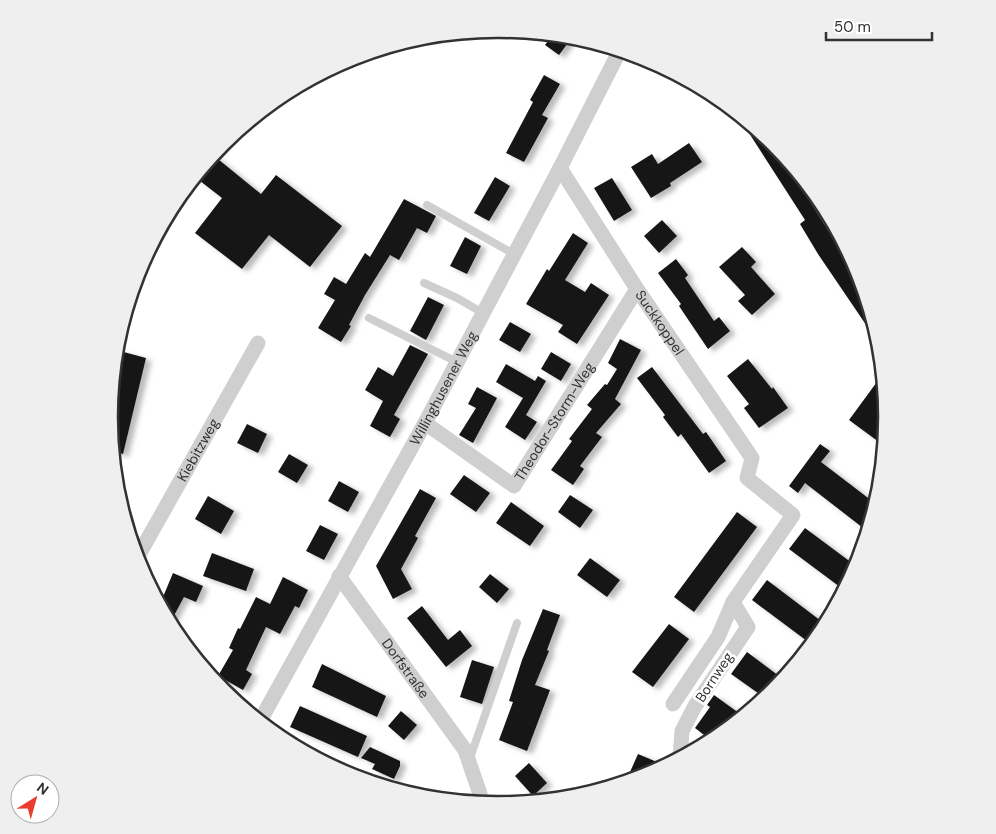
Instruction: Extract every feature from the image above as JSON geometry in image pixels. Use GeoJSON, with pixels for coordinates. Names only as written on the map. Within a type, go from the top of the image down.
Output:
{"type":"FeatureCollection","features":[{"type":"Feature","properties":{"kind":"street","name":"Willinghusener Weg"},"geometry":{"type":"LineString","coordinates":[[263,715],[425,423],[617,57]]}},
{"type":"Feature","properties":{"kind":"street","name":"Suckkoppel"},"geometry":{"type":"LineString","coordinates":[[560,168],[637,289],[752,458],[748,478]]}},
{"type":"Feature","properties":{"kind":"street","name":"Theodor-Storm-Weg"},"geometry":{"type":"LineString","coordinates":[[425,423],[514,486],[637,289]]}},
{"type":"Feature","properties":{"kind":"street","name":"Kiebitzweg"},"geometry":{"type":"LineString","coordinates":[[142,549],[258,343]]}},
{"type":"Feature","properties":{"kind":"street","name":"Bornweg"},"geometry":{"type":"LineString","coordinates":[[672,704],[718,637],[733,602],[793,515],[748,478]]}},
{"type":"Feature","properties":{"kind":"street","name":"Dorfstraße"},"geometry":{"type":"LineString","coordinates":[[339,576],[465,750],[480,796]]}},
{"type":"Feature","properties":{"kind":"street","name":"Bornweg"},"geometry":{"type":"LineString","coordinates":[[681,750],[682,731],[695,706],[748,626],[733,602]]}},
{"type":"Feature","properties":{"kind":"street"},"geometry":{"type":"LineString","coordinates":[[718,637],[731,652]]}},
{"type":"Feature","properties":{"kind":"lane"},"geometry":{"type":"LineString","coordinates":[[427,206],[514,254]]}},
{"type":"Feature","properties":{"kind":"lane"},"geometry":{"type":"LineString","coordinates":[[424,283],[457,298],[483,313]]}},
{"type":"Feature","properties":{"kind":"lane"},"geometry":{"type":"LineString","coordinates":[[370,318],[457,362]]}},
{"type":"Feature","properties":{"kind":"lane"},"geometry":{"type":"LineString","coordinates":[[469,762],[517,623]]}},
{"type":"Feature","properties":{"kind":"building"},"geometry":{"type":"Polygon","coordinates":[[[548,41],[567,44],[559,55],[545,45],[548,41]]]}},
{"type":"Feature","properties":{"kind":"building"},"geometry":{"type":"Polygon","coordinates":[[[544,75],[560,84],[542,115],[548,118],[524,162],[506,153],[533,102],[530,100],[544,75]]]}},
{"type":"Feature","properties":{"kind":"building"},"geometry":{"type":"Polygon","coordinates":[[[749,133],[783,167],[813,204],[831,235],[849,272],[866,325],[800,224],[805,220],[749,133]]]}},
{"type":"Feature","properties":{"kind":"building"},"geometry":{"type":"Polygon","coordinates":[[[689,143],[702,162],[670,183],[671,186],[651,198],[631,167],[652,154],[658,164],[689,143]]]}},
{"type":"Feature","properties":{"kind":"building"},"geometry":{"type":"Polygon","coordinates":[[[219,160],[261,194],[276,175],[342,226],[310,267],[269,235],[242,269],[195,233],[222,198],[201,182],[219,160]]]}},
{"type":"Feature","properties":{"kind":"building"},"geometry":{"type":"Polygon","coordinates":[[[495,177],[510,186],[489,221],[474,213],[495,177]]]}},
{"type":"Feature","properties":{"kind":"building"},"geometry":{"type":"Polygon","coordinates":[[[612,178],[632,210],[614,221],[594,188],[612,178]]]}},
{"type":"Feature","properties":{"kind":"building"},"geometry":{"type":"Polygon","coordinates":[[[404,199],[436,216],[427,233],[417,228],[399,260],[390,255],[365,295],[349,325],[351,326],[341,342],[318,328],[335,300],[324,294],[334,277],[346,284],[365,253],[370,257],[404,199]]]}},
{"type":"Feature","properties":{"kind":"building"},"geometry":{"type":"Polygon","coordinates":[[[662,220],[677,236],[659,253],[644,236],[662,220]]]}},
{"type":"Feature","properties":{"kind":"building"},"geometry":{"type":"Polygon","coordinates":[[[573,233],[588,243],[565,280],[585,292],[591,283],[609,295],[577,344],[558,332],[563,325],[526,304],[547,269],[549,271],[573,233]]]}},
{"type":"Feature","properties":{"kind":"building"},"geometry":{"type":"Polygon","coordinates":[[[465,237],[481,246],[467,274],[450,266],[465,237]]]}},
{"type":"Feature","properties":{"kind":"building"},"geometry":{"type":"Polygon","coordinates":[[[742,247],[756,262],[751,267],[775,294],[752,315],[738,301],[745,295],[719,267],[742,247]]]}},
{"type":"Feature","properties":{"kind":"building"},"geometry":{"type":"Polygon","coordinates":[[[676,259],[688,275],[685,278],[714,321],[719,317],[730,331],[708,349],[679,306],[681,304],[658,273],[676,259]]]}},
{"type":"Feature","properties":{"kind":"building"},"geometry":{"type":"Polygon","coordinates":[[[428,297],[444,305],[426,340],[410,331],[428,297]]]}},
{"type":"Feature","properties":{"kind":"building"},"geometry":{"type":"Polygon","coordinates":[[[510,322],[531,334],[520,352],[499,340],[510,322]]]}},
{"type":"Feature","properties":{"kind":"building"},"geometry":{"type":"Polygon","coordinates":[[[620,339],[641,350],[615,399],[621,404],[596,433],[602,437],[580,466],[584,469],[573,485],[551,470],[572,441],[569,439],[592,409],[587,405],[605,384],[607,385],[617,369],[608,363],[620,339]]]}},
{"type":"Feature","properties":{"kind":"building"},"geometry":{"type":"Polygon","coordinates":[[[410,345],[428,354],[394,415],[400,419],[390,437],[370,426],[383,401],[365,390],[378,367],[393,376],[410,345]]]}},
{"type":"Feature","properties":{"kind":"building"},"geometry":{"type":"Polygon","coordinates":[[[124,352],[146,358],[123,454],[120,453],[118,417],[124,352]]]}},
{"type":"Feature","properties":{"kind":"building"},"geometry":{"type":"Polygon","coordinates":[[[551,352],[571,364],[561,381],[541,369],[551,352]]]}},
{"type":"Feature","properties":{"kind":"building"},"geometry":{"type":"Polygon","coordinates":[[[748,359],[772,389],[773,387],[788,408],[759,428],[744,408],[749,404],[727,376],[748,359]]]}},
{"type":"Feature","properties":{"kind":"building"},"geometry":{"type":"Polygon","coordinates":[[[506,364],[535,381],[538,376],[546,381],[526,415],[537,422],[525,440],[505,427],[523,398],[496,382],[506,364]]]}},
{"type":"Feature","properties":{"kind":"building"},"geometry":{"type":"Polygon","coordinates":[[[652,367],[703,434],[706,432],[726,461],[709,473],[681,434],[678,437],[663,417],[665,415],[637,378],[652,367]]]}},
{"type":"Feature","properties":{"kind":"building"},"geometry":{"type":"Polygon","coordinates":[[[876,383],[877,441],[849,420],[876,383]]]}},
{"type":"Feature","properties":{"kind":"building"},"geometry":{"type":"Polygon","coordinates":[[[477,387],[497,398],[473,443],[459,435],[476,408],[468,404],[477,387]]]}},
{"type":"Feature","properties":{"kind":"building"},"geometry":{"type":"Polygon","coordinates":[[[247,424],[267,434],[258,453],[237,443],[247,424]]]}},
{"type":"Feature","properties":{"kind":"building"},"geometry":{"type":"Polygon","coordinates":[[[820,444],[830,451],[821,462],[868,498],[861,526],[805,483],[798,493],[789,486],[820,444]]]}},
{"type":"Feature","properties":{"kind":"building"},"geometry":{"type":"Polygon","coordinates":[[[289,454],[308,465],[297,483],[278,472],[289,454]]]}},
{"type":"Feature","properties":{"kind":"building"},"geometry":{"type":"Polygon","coordinates":[[[464,475],[490,493],[476,512],[450,494],[464,475]]]}},
{"type":"Feature","properties":{"kind":"building"},"geometry":{"type":"Polygon","coordinates":[[[339,481],[359,492],[348,512],[328,501],[339,481]]]}},
{"type":"Feature","properties":{"kind":"building"},"geometry":{"type":"Polygon","coordinates":[[[420,489],[436,498],[415,536],[418,538],[401,569],[412,589],[393,599],[376,566],[420,489]]]}},
{"type":"Feature","properties":{"kind":"building"},"geometry":{"type":"Polygon","coordinates":[[[570,495],[593,510],[580,528],[558,512],[570,495]]]}},
{"type":"Feature","properties":{"kind":"building"},"geometry":{"type":"Polygon","coordinates":[[[208,496],[234,511],[221,534],[195,519],[208,496]]]}},
{"type":"Feature","properties":{"kind":"building"},"geometry":{"type":"Polygon","coordinates":[[[511,502],[544,526],[530,546],[496,523],[511,502]]]}},
{"type":"Feature","properties":{"kind":"building"},"geometry":{"type":"Polygon","coordinates":[[[737,512],[757,527],[694,612],[674,597],[737,512]]]}},
{"type":"Feature","properties":{"kind":"building"},"geometry":{"type":"Polygon","coordinates":[[[320,525],[338,534],[324,560],[306,551],[320,525]]]}},
{"type":"Feature","properties":{"kind":"building"},"geometry":{"type":"Polygon","coordinates":[[[805,528],[849,561],[838,585],[789,549],[805,528]]]}},
{"type":"Feature","properties":{"kind":"building"},"geometry":{"type":"Polygon","coordinates":[[[212,553],[254,569],[246,591],[203,576],[212,553]]]}},
{"type":"Feature","properties":{"kind":"building"},"geometry":{"type":"Polygon","coordinates":[[[590,558],[620,580],[607,597],[577,575],[590,558]]]}},
{"type":"Feature","properties":{"kind":"building"},"geometry":{"type":"Polygon","coordinates":[[[173,573],[203,586],[196,602],[184,597],[174,615],[163,596],[173,573]]]}},
{"type":"Feature","properties":{"kind":"building"},"geometry":{"type":"Polygon","coordinates":[[[490,574],[509,589],[497,603],[479,587],[490,574]]]}},
{"type":"Feature","properties":{"kind":"building"},"geometry":{"type":"Polygon","coordinates":[[[283,577],[308,590],[299,608],[295,606],[280,634],[266,627],[246,670],[252,674],[243,690],[225,680],[219,674],[233,650],[229,648],[238,628],[240,629],[256,597],[270,604],[283,577]]]}},
{"type":"Feature","properties":{"kind":"building"},"geometry":{"type":"Polygon","coordinates":[[[767,580],[819,620],[805,640],[752,600],[767,580]]]}},
{"type":"Feature","properties":{"kind":"building"},"geometry":{"type":"Polygon","coordinates":[[[422,606],[448,640],[460,630],[472,646],[446,667],[407,618],[422,606]]]}},
{"type":"Feature","properties":{"kind":"building"},"geometry":{"type":"Polygon","coordinates":[[[543,609],[560,615],[547,650],[549,651],[535,685],[550,690],[527,751],[499,740],[513,702],[509,701],[522,660],[543,609]]]}},
{"type":"Feature","properties":{"kind":"building"},"geometry":{"type":"Polygon","coordinates":[[[669,624],[689,639],[653,687],[632,672],[669,624]]]}},
{"type":"Feature","properties":{"kind":"building"},"geometry":{"type":"Polygon","coordinates":[[[747,652],[776,674],[758,693],[731,674],[747,652]]]}},
{"type":"Feature","properties":{"kind":"building"},"geometry":{"type":"Polygon","coordinates":[[[472,660],[494,667],[482,704],[460,697],[472,660]]]}},
{"type":"Feature","properties":{"kind":"building"},"geometry":{"type":"Polygon","coordinates":[[[322,664],[386,696],[377,717],[312,687],[322,664]]]}},
{"type":"Feature","properties":{"kind":"building"},"geometry":{"type":"Polygon","coordinates":[[[714,695],[737,711],[705,736],[695,728],[710,707],[707,705],[714,695]]]}},
{"type":"Feature","properties":{"kind":"building"},"geometry":{"type":"Polygon","coordinates":[[[300,706],[367,736],[358,757],[290,727],[300,706]]]}},
{"type":"Feature","properties":{"kind":"building"},"geometry":{"type":"Polygon","coordinates":[[[401,711],[417,725],[404,740],[388,726],[401,711]]]}},
{"type":"Feature","properties":{"kind":"building"},"geometry":{"type":"Polygon","coordinates":[[[370,747],[400,761],[400,766],[394,779],[372,769],[375,764],[361,758],[370,747]]]}},
{"type":"Feature","properties":{"kind":"building"},"geometry":{"type":"Polygon","coordinates":[[[638,754],[656,762],[643,768],[630,772],[638,754]]]}},
{"type":"Feature","properties":{"kind":"building"},"geometry":{"type":"Polygon","coordinates":[[[529,763],[547,783],[532,795],[515,776],[529,763]]]}}]}
